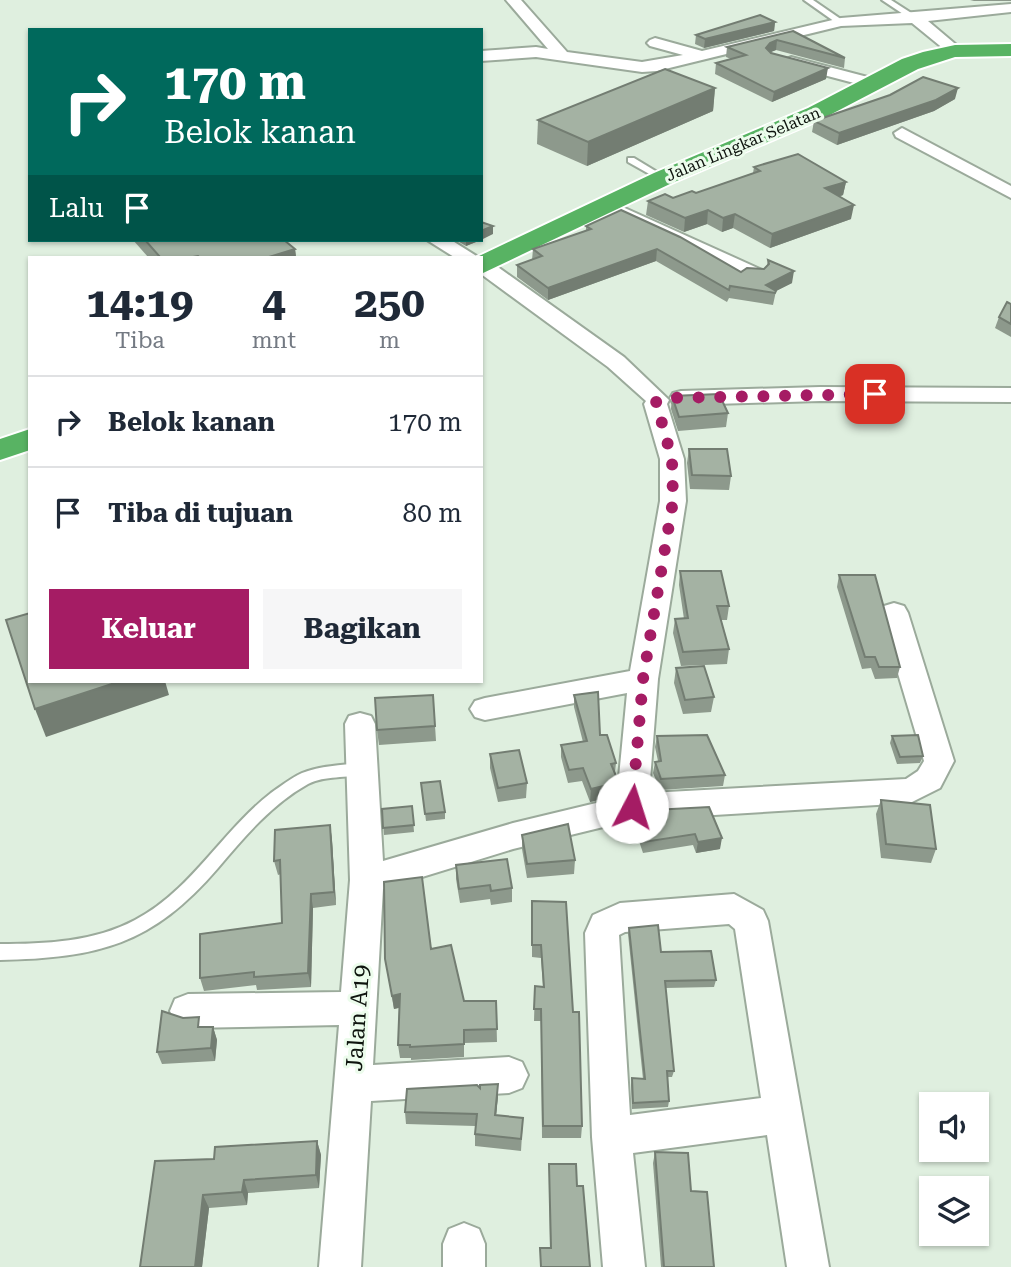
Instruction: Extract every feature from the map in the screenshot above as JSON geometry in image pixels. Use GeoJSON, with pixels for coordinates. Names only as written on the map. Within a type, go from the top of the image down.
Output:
{"type":"FeatureCollection","features":[{"type":"Feature","properties":{"kind":"highway","name":"Jalan Lingkar Selatan"},"geometry":{"type":"LineString","coordinates":[[483,261],[663,178],[816,113],[930,56],[955,51],[1011,50]]}},
{"type":"Feature","properties":{"kind":"highway"},"geometry":{"type":"LineString","coordinates":[[0,450],[28,440]]}},
{"type":"Feature","properties":{"kind":"street"},"geometry":{"type":"LineString","coordinates":[[513,0],[560,53]]}},
{"type":"Feature","properties":{"kind":"street"},"geometry":{"type":"LineString","coordinates":[[1001,0],[1011,7]]}},
{"type":"Feature","properties":{"kind":"street"},"geometry":{"type":"LineString","coordinates":[[483,56],[536,51],[642,67],[841,22],[915,18],[1011,7]]}},
{"type":"Feature","properties":{"kind":"street"},"geometry":{"type":"LineString","coordinates":[[915,18],[955,51]]}},
{"type":"Feature","properties":{"kind":"street"},"geometry":{"type":"LineString","coordinates":[[655,43],[704,55]]}},
{"type":"Feature","properties":{"kind":"street"},"geometry":{"type":"LineString","coordinates":[[775,58],[873,83]]}},
{"type":"Feature","properties":{"kind":"street"},"geometry":{"type":"LineString","coordinates":[[902,133],[1011,193]]}},
{"type":"Feature","properties":{"kind":"street"},"geometry":{"type":"LineString","coordinates":[[607,206],[755,274]]}},
{"type":"Feature","properties":{"kind":"street"},"geometry":{"type":"LineString","coordinates":[[440,242],[465,256]]}},
{"type":"Feature","properties":{"kind":"street"},"geometry":{"type":"LineString","coordinates":[[483,267],[616,362],[658,400],[820,394],[1011,395]]}},
{"type":"Feature","properties":{"kind":"street"},"geometry":{"type":"LineString","coordinates":[[632,807],[643,679],[673,501],[672,459],[655,404],[658,400]]}},
{"type":"Feature","properties":{"kind":"street"},"geometry":{"type":"LineString","coordinates":[[367,880],[513,836],[632,807],[910,791],[924,785],[935,775],[939,761],[894,614]]}},
{"type":"Feature","properties":{"kind":"street"},"geometry":{"type":"LineString","coordinates":[[485,709],[643,679]]}},
{"type":"Feature","properties":{"kind":"street","name":"Jalan A19"},"geometry":{"type":"LineString","coordinates":[[340,1267],[367,880],[360,724]]}},
{"type":"Feature","properties":{"kind":"street"},"geometry":{"type":"LineString","coordinates":[[624,1267],[612,1137],[603,933],[610,922],[620,918],[734,909],[751,921],[807,1267]]}},
{"type":"Feature","properties":{"kind":"street"},"geometry":{"type":"LineString","coordinates":[[188,1011],[359,1008]]}},
{"type":"Feature","properties":{"kind":"street"},"geometry":{"type":"LineString","coordinates":[[354,1084],[509,1075]]}},
{"type":"Feature","properties":{"kind":"street"},"geometry":{"type":"LineString","coordinates":[[612,1137],[782,1114]]}},
{"type":"Feature","properties":{"kind":"lane"},"geometry":{"type":"LineString","coordinates":[[808,0],[841,22]]}},
{"type":"Feature","properties":{"kind":"lane"},"geometry":{"type":"LineString","coordinates":[[886,0],[915,18]]}},
{"type":"Feature","properties":{"kind":"lane"},"geometry":{"type":"LineString","coordinates":[[632,160],[663,178]]}},
{"type":"Feature","properties":{"kind":"lane"},"geometry":{"type":"LineString","coordinates":[[0,951],[70,948],[128,932],[160,915],[189,888],[245,823],[276,798],[311,776],[360,769]]}},
{"type":"Feature","properties":{"kind":"building"},"geometry":{"type":"Polygon","coordinates":[[[760,15],[775,22],[705,39],[696,35],[760,15]]]}},
{"type":"Feature","properties":{"kind":"building"},"geometry":{"type":"Polygon","coordinates":[[[793,31],[845,58],[777,40],[770,43],[766,48],[771,53],[828,68],[774,92],[716,63],[746,55],[727,47],[793,31]]]}},
{"type":"Feature","properties":{"kind":"building"},"geometry":{"type":"Polygon","coordinates":[[[665,69],[715,88],[588,142],[538,120],[665,69]]]}},
{"type":"Feature","properties":{"kind":"building"},"geometry":{"type":"Polygon","coordinates":[[[923,77],[958,88],[936,100],[839,133],[814,121],[890,95],[923,77]]]}},
{"type":"Feature","properties":{"kind":"building"},"geometry":{"type":"Polygon","coordinates":[[[798,154],[846,182],[825,188],[854,205],[772,234],[735,214],[723,218],[708,210],[685,218],[648,201],[665,194],[673,198],[692,191],[696,193],[760,171],[754,167],[798,154]]]}},
{"type":"Feature","properties":{"kind":"building"},"geometry":{"type":"Polygon","coordinates":[[[621,210],[680,237],[741,272],[747,268],[764,269],[769,264],[768,260],[794,271],[766,285],[776,291],[775,293],[730,286],[729,290],[657,249],[548,288],[517,265],[542,256],[533,249],[591,229],[586,226],[621,210]]]}},
{"type":"Feature","properties":{"kind":"building"},"geometry":{"type":"Polygon","coordinates":[[[483,223],[493,226],[483,230],[483,223]]]}},
{"type":"Feature","properties":{"kind":"building"},"geometry":{"type":"Polygon","coordinates":[[[147,242],[286,242],[295,249],[272,256],[159,256],[147,242]]]}},
{"type":"Feature","properties":{"kind":"building"},"geometry":{"type":"Polygon","coordinates":[[[1007,302],[1011,304],[1011,324],[999,317],[1007,302]]]}},
{"type":"Feature","properties":{"kind":"building"},"geometry":{"type":"Polygon","coordinates":[[[719,394],[728,413],[679,417],[672,396],[719,394]]]}},
{"type":"Feature","properties":{"kind":"building"},"geometry":{"type":"Polygon","coordinates":[[[689,449],[727,449],[731,476],[692,475],[689,449]]]}},
{"type":"Feature","properties":{"kind":"building"},"geometry":{"type":"Polygon","coordinates":[[[680,571],[721,571],[729,606],[717,606],[729,649],[683,652],[675,619],[688,618],[680,571]]]}},
{"type":"Feature","properties":{"kind":"building"},"geometry":{"type":"Polygon","coordinates":[[[839,575],[875,575],[900,667],[879,667],[875,657],[865,657],[839,575]]]}},
{"type":"Feature","properties":{"kind":"building"},"geometry":{"type":"Polygon","coordinates":[[[28,614],[28,683],[115,683],[35,709],[6,620],[28,614]]]}},
{"type":"Feature","properties":{"kind":"building"},"geometry":{"type":"Polygon","coordinates":[[[704,666],[714,697],[685,700],[676,668],[704,666]]]}},
{"type":"Feature","properties":{"kind":"building"},"geometry":{"type":"Polygon","coordinates":[[[598,692],[600,735],[607,735],[616,763],[611,764],[616,783],[591,789],[583,768],[569,770],[561,745],[587,741],[574,695],[598,692]]]}},
{"type":"Feature","properties":{"kind":"building"},"geometry":{"type":"Polygon","coordinates":[[[433,695],[435,726],[377,730],[375,698],[433,695]]]}},
{"type":"Feature","properties":{"kind":"building"},"geometry":{"type":"Polygon","coordinates":[[[707,735],[725,775],[661,779],[655,762],[661,761],[657,736],[707,735]]]}},
{"type":"Feature","properties":{"kind":"building"},"geometry":{"type":"Polygon","coordinates":[[[918,735],[923,756],[900,757],[892,736],[918,735]]]}},
{"type":"Feature","properties":{"kind":"building"},"geometry":{"type":"Polygon","coordinates":[[[519,750],[527,783],[498,788],[490,754],[519,750]]]}},
{"type":"Feature","properties":{"kind":"building"},"geometry":{"type":"Polygon","coordinates":[[[440,781],[445,812],[425,814],[421,783],[440,781]]]}},
{"type":"Feature","properties":{"kind":"building"},"geometry":{"type":"Polygon","coordinates":[[[881,800],[930,805],[936,849],[886,844],[881,800]]]}},
{"type":"Feature","properties":{"kind":"building"},"geometry":{"type":"Polygon","coordinates":[[[412,806],[414,825],[383,828],[382,809],[412,806]]]}},
{"type":"Feature","properties":{"kind":"building"},"geometry":{"type":"Polygon","coordinates":[[[709,807],[722,838],[698,842],[695,834],[644,842],[635,811],[709,807]]]}},
{"type":"Feature","properties":{"kind":"building"},"geometry":{"type":"Polygon","coordinates":[[[568,824],[575,860],[527,864],[522,835],[568,824]]]}},
{"type":"Feature","properties":{"kind":"building"},"geometry":{"type":"Polygon","coordinates":[[[330,825],[334,892],[311,894],[308,973],[254,977],[254,972],[200,978],[200,934],[282,923],[280,860],[274,861],[275,830],[330,825]]]}},
{"type":"Feature","properties":{"kind":"building"},"geometry":{"type":"Polygon","coordinates":[[[507,859],[512,888],[491,891],[490,885],[459,889],[456,865],[507,859]]]}},
{"type":"Feature","properties":{"kind":"building"},"geometry":{"type":"Polygon","coordinates":[[[422,877],[431,949],[451,945],[464,1001],[496,1001],[497,1029],[464,1030],[464,1044],[410,1047],[398,1045],[400,994],[392,996],[385,959],[384,882],[422,877]]]}},
{"type":"Feature","properties":{"kind":"building"},"geometry":{"type":"Polygon","coordinates":[[[532,901],[566,902],[573,1012],[579,1012],[582,1126],[543,1126],[541,1009],[534,1009],[535,986],[544,987],[541,945],[532,945],[532,901]]]}},
{"type":"Feature","properties":{"kind":"building"},"geometry":{"type":"Polygon","coordinates":[[[658,925],[661,952],[711,951],[716,980],[665,981],[674,1071],[667,1071],[669,1101],[633,1103],[632,1078],[645,1079],[629,928],[658,925]]]}},
{"type":"Feature","properties":{"kind":"building"},"geometry":{"type":"Polygon","coordinates":[[[162,1011],[183,1018],[199,1017],[198,1027],[213,1027],[211,1048],[157,1052],[162,1011]]]}},
{"type":"Feature","properties":{"kind":"building"},"geometry":{"type":"Polygon","coordinates":[[[498,1084],[495,1115],[523,1118],[521,1139],[475,1134],[477,1114],[405,1112],[407,1089],[477,1085],[480,1088],[480,1085],[498,1084]]]}},
{"type":"Feature","properties":{"kind":"building"},"geometry":{"type":"Polygon","coordinates":[[[317,1141],[316,1175],[244,1180],[242,1192],[203,1195],[195,1267],[140,1267],[155,1161],[214,1159],[215,1147],[317,1141]]]}},
{"type":"Feature","properties":{"kind":"building"},"geometry":{"type":"Polygon","coordinates":[[[655,1152],[688,1153],[691,1191],[707,1192],[714,1267],[664,1267],[655,1152]]]}},
{"type":"Feature","properties":{"kind":"building"},"geometry":{"type":"Polygon","coordinates":[[[549,1164],[576,1164],[577,1186],[583,1186],[590,1267],[541,1267],[540,1248],[551,1248],[549,1164]]]}},
{"type":"Feature","properties":{"kind":"route"},"geometry":{"type":"LineString","coordinates":[[632,807],[643,679],[673,501],[672,459],[656,402],[666,398],[875,394]]}}]}
